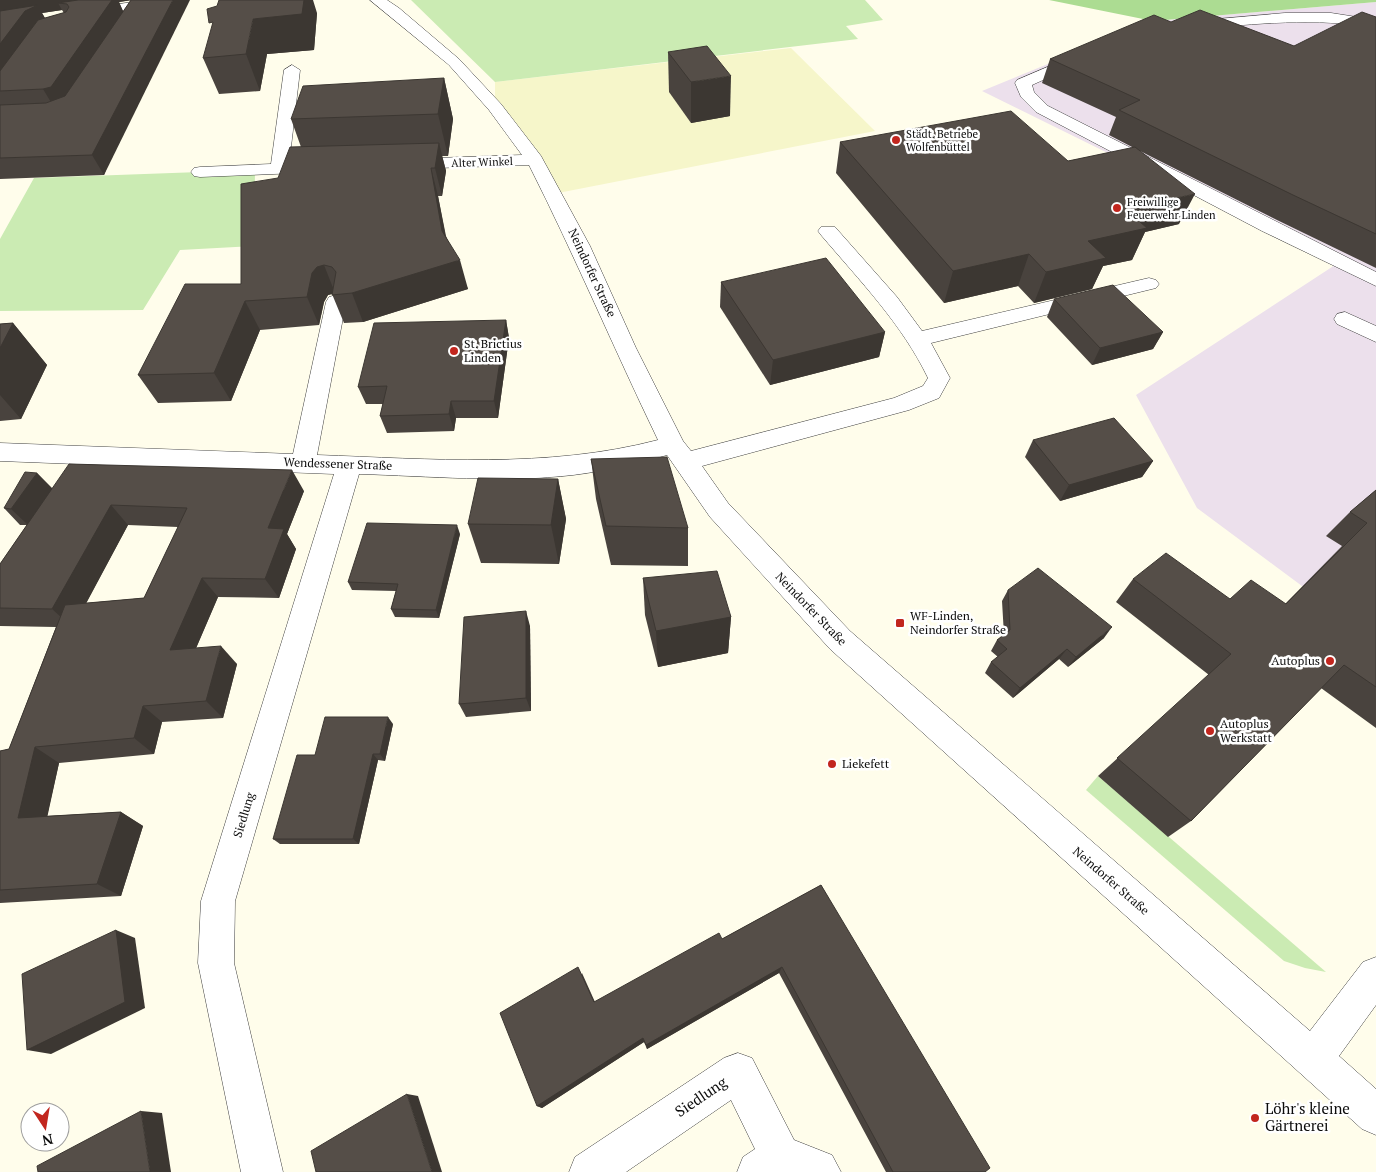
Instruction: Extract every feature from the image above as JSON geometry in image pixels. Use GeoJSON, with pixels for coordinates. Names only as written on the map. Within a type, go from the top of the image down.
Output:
{"type":"FeatureCollection","features":[{"type":"Feature","properties":{"kind":"street"},"geometry":{"type":"LineString","coordinates":[[74,20],[128,21],[138,5],[175,0]]}},
{"type":"Feature","properties":{"kind":"street","name":"Neindorfer Straße"},"geometry":{"type":"LineString","coordinates":[[377,0],[394,11],[454,62],[495,107],[535,160],[580,246],[625,348],[679,453],[719,510],[840,640],[1376,1114]]}},
{"type":"Feature","properties":{"kind":"street"},"geometry":{"type":"LineString","coordinates":[[1183,26],[1315,17],[1361,20],[1376,24]]}},
{"type":"Feature","properties":{"kind":"street"},"geometry":{"type":"LineString","coordinates":[[1096,51],[1023,83],[1027,94],[1042,109],[1268,227],[1376,280]]}},
{"type":"Feature","properties":{"kind":"street"},"geometry":{"type":"LineString","coordinates":[[279,169],[292,70]]}},
{"type":"Feature","properties":{"kind":"street","name":"Alter Winkel"},"geometry":{"type":"LineString","coordinates":[[384,165],[535,160]]}},
{"type":"Feature","properties":{"kind":"street"},"geometry":{"type":"LineString","coordinates":[[200,172],[336,167]]}},
{"type":"Feature","properties":{"kind":"street"},"geometry":{"type":"LineString","coordinates":[[828,231],[917,339],[1149,284]]}},
{"type":"Feature","properties":{"kind":"street"},"geometry":{"type":"LineString","coordinates":[[303,463],[336,302]]}},
{"type":"Feature","properties":{"kind":"street"},"geometry":{"type":"LineString","coordinates":[[1345,319],[1376,335]]}},
{"type":"Feature","properties":{"kind":"street","name":"Wendessener Straße"},"geometry":{"type":"LineString","coordinates":[[0,452],[349,465],[533,469],[679,453],[901,404],[931,392],[939,378],[917,339]]}},
{"type":"Feature","properties":{"kind":"street"},"geometry":{"type":"LineString","coordinates":[[75,479],[91,455]]}},
{"type":"Feature","properties":{"kind":"street","name":"Siedlung"},"geometry":{"type":"LineString","coordinates":[[262,1172],[216,963],[218,901],[349,465]]}},
{"type":"Feature","properties":{"kind":"street"},"geometry":{"type":"LineString","coordinates":[[1313,1060],[1376,975]]}},
{"type":"Feature","properties":{"kind":"street","name":"Siedlung"},"geometry":{"type":"LineString","coordinates":[[590,1172],[738,1072],[769,1164]]}},
{"type":"Feature","properties":{"kind":"street"},"geometry":{"type":"LineString","coordinates":[[769,1164],[818,1169],[820,1172]]}},
{"type":"Feature","properties":{"kind":"shaded area"},"geometry":{"type":"Polygon","coordinates":[[[1376,2],[1376,637],[1302,586],[1197,508],[1136,395],[1335,265],[982,91],[1153,21],[1376,2]]]}},
{"type":"Feature","properties":{"kind":"green space"},"geometry":{"type":"Polygon","coordinates":[[[411,0],[865,0],[883,20],[846,26],[858,39],[495,82],[411,0]]]}},
{"type":"Feature","properties":{"kind":"green space"},"geometry":{"type":"Polygon","coordinates":[[[1049,0],[1376,0],[1376,2],[1153,21],[1049,0]]]}},
{"type":"Feature","properties":{"kind":"green space"},"geometry":{"type":"Polygon","coordinates":[[[791,48],[875,131],[553,194],[495,107],[495,82],[791,48]]]}},
{"type":"Feature","properties":{"kind":"green space"},"geometry":{"type":"Polygon","coordinates":[[[255,170],[254,246],[180,250],[143,310],[0,311],[0,239],[34,178],[255,170]]]}},
{"type":"Feature","properties":{"kind":"green space"},"geometry":{"type":"Polygon","coordinates":[[[1098,776],[1326,972],[1284,961],[1086,790],[1098,776]]]}},
{"type":"Feature","properties":{"kind":"building"},"geometry":{"type":"Polygon","coordinates":[[[78,0],[112,0],[51,87],[0,91],[0,71],[38,20],[66,12],[69,7],[67,4],[58,3],[78,0]]]}},
{"type":"Feature","properties":{"kind":"building"},"geometry":{"type":"Polygon","coordinates":[[[131,0],[173,0],[92,155],[0,158],[0,105],[46,103],[65,96],[131,0]]]}},
{"type":"Feature","properties":{"kind":"building"},"geometry":{"type":"Polygon","coordinates":[[[219,0],[304,0],[302,14],[253,19],[246,54],[203,58],[213,22],[209,23],[207,9],[217,6],[219,0]]]}},
{"type":"Feature","properties":{"kind":"building"},"geometry":{"type":"Polygon","coordinates":[[[38,5],[25,11],[0,44],[0,11],[38,5]]]}},
{"type":"Feature","properties":{"kind":"building"},"geometry":{"type":"Polygon","coordinates":[[[1200,10],[1294,46],[1362,12],[1376,17],[1376,234],[1119,110],[1140,100],[1050,59],[1154,15],[1171,22],[1200,10]]]}},
{"type":"Feature","properties":{"kind":"building"},"geometry":{"type":"Polygon","coordinates":[[[707,46],[731,76],[691,82],[668,52],[707,46]]]}},
{"type":"Feature","properties":{"kind":"building"},"geometry":{"type":"Polygon","coordinates":[[[444,78],[438,114],[291,119],[303,86],[444,78]]]}},
{"type":"Feature","properties":{"kind":"building"},"geometry":{"type":"Polygon","coordinates":[[[1011,111],[1068,161],[1135,147],[1195,194],[1125,209],[1147,228],[1088,241],[1106,258],[1046,272],[1029,254],[953,271],[840,142],[1011,111]]]}},
{"type":"Feature","properties":{"kind":"building"},"geometry":{"type":"Polygon","coordinates":[[[439,143],[435,168],[431,168],[442,231],[460,260],[352,293],[332,295],[336,272],[332,267],[324,265],[317,267],[312,273],[307,297],[245,301],[214,373],[138,375],[185,284],[241,284],[241,184],[278,178],[290,147],[439,143]]]}},
{"type":"Feature","properties":{"kind":"building"},"geometry":{"type":"Polygon","coordinates":[[[826,258],[885,332],[773,360],[721,282],[826,258]]]}},
{"type":"Feature","properties":{"kind":"building"},"geometry":{"type":"Polygon","coordinates":[[[1113,285],[1163,332],[1100,348],[1054,299],[1113,285]]]}},
{"type":"Feature","properties":{"kind":"building"},"geometry":{"type":"Polygon","coordinates":[[[506,320],[494,401],[451,401],[449,414],[380,416],[387,386],[358,387],[374,323],[506,320]]]}},
{"type":"Feature","properties":{"kind":"building"},"geometry":{"type":"Polygon","coordinates":[[[13,323],[0,348],[0,324],[13,323]]]}},
{"type":"Feature","properties":{"kind":"building"},"geometry":{"type":"Polygon","coordinates":[[[1114,418],[1153,461],[1069,485],[1033,440],[1114,418]]]}},
{"type":"Feature","properties":{"kind":"building"},"geometry":{"type":"Polygon","coordinates":[[[667,457],[688,528],[606,526],[591,459],[667,457]]]}},
{"type":"Feature","properties":{"kind":"building"},"geometry":{"type":"Polygon","coordinates":[[[69,464],[292,470],[268,528],[284,529],[265,579],[202,578],[170,650],[221,646],[206,701],[143,706],[134,738],[35,747],[18,818],[121,812],[97,884],[0,890],[0,751],[9,749],[65,605],[144,598],[187,508],[111,505],[52,609],[0,608],[0,564],[69,464]]]}},
{"type":"Feature","properties":{"kind":"building"},"geometry":{"type":"Polygon","coordinates":[[[25,472],[37,473],[11,509],[4,508],[25,472]]]}},
{"type":"Feature","properties":{"kind":"building"},"geometry":{"type":"Polygon","coordinates":[[[478,478],[558,479],[551,525],[468,524],[478,478]]]}},
{"type":"Feature","properties":{"kind":"building"},"geometry":{"type":"Polygon","coordinates":[[[1376,490],[1376,687],[1344,665],[1191,821],[1117,758],[1231,654],[1133,579],[1166,553],[1230,599],[1251,580],[1286,604],[1367,523],[1350,512],[1376,490]]]}},
{"type":"Feature","properties":{"kind":"building"},"geometry":{"type":"Polygon","coordinates":[[[367,523],[457,525],[436,610],[391,609],[398,584],[348,582],[367,523]]]}},
{"type":"Feature","properties":{"kind":"building"},"geometry":{"type":"Polygon","coordinates":[[[1038,568],[1112,627],[1076,657],[1067,649],[1020,688],[991,662],[1007,649],[997,640],[1010,630],[1008,590],[1038,568]]]}},
{"type":"Feature","properties":{"kind":"building"},"geometry":{"type":"Polygon","coordinates":[[[717,571],[731,617],[656,631],[643,578],[717,571]]]}},
{"type":"Feature","properties":{"kind":"building"},"geometry":{"type":"Polygon","coordinates":[[[526,611],[526,698],[459,704],[464,617],[526,611]]]}},
{"type":"Feature","properties":{"kind":"building"},"geometry":{"type":"Polygon","coordinates":[[[325,717],[388,717],[380,754],[373,754],[353,839],[273,839],[297,755],[315,755],[325,717]]]}},
{"type":"Feature","properties":{"kind":"building"},"geometry":{"type":"Polygon","coordinates":[[[821,885],[990,1168],[985,1172],[893,1172],[782,967],[646,1045],[643,1038],[537,1106],[500,1013],[578,967],[594,1002],[719,933],[722,939],[821,885]]]}},
{"type":"Feature","properties":{"kind":"building"},"geometry":{"type":"Polygon","coordinates":[[[116,930],[125,1002],[27,1050],[22,974],[116,930]]]}},
{"type":"Feature","properties":{"kind":"building"},"geometry":{"type":"Polygon","coordinates":[[[407,1094],[432,1172],[316,1172],[311,1151],[407,1094]]]}},
{"type":"Feature","properties":{"kind":"building"},"geometry":{"type":"Polygon","coordinates":[[[141,1111],[150,1172],[38,1172],[37,1166],[63,1152],[70,1152],[70,1149],[141,1111]]]}},
{"type":"Feature","properties":{"kind":"place","name":"Städt. Betriebe Wolfenbüttel"},"geometry":{"type":"Point","coordinates":[896,140]}},
{"type":"Feature","properties":{"kind":"place","name":"Freiwillige Feuerwehr Linden"},"geometry":{"type":"Point","coordinates":[1117,208]}},
{"type":"Feature","properties":{"kind":"place","name":"St. Brictius Linden"},"geometry":{"type":"Point","coordinates":[454,351]}},
{"type":"Feature","properties":{"kind":"place","name":"WF-Linden, Neindorfer Straße"},"geometry":{"type":"Point","coordinates":[900,623]}},
{"type":"Feature","properties":{"kind":"place","name":"Autoplus"},"geometry":{"type":"Point","coordinates":[1330,661]}},
{"type":"Feature","properties":{"kind":"place","name":"Autoplus Werkstatt"},"geometry":{"type":"Point","coordinates":[1210,731]}},
{"type":"Feature","properties":{"kind":"place","name":"Liekefett"},"geometry":{"type":"Point","coordinates":[832,764]}},
{"type":"Feature","properties":{"kind":"place","name":"Löhr's kleine Gärtnerei"},"geometry":{"type":"Point","coordinates":[1255,1118]}}]}
